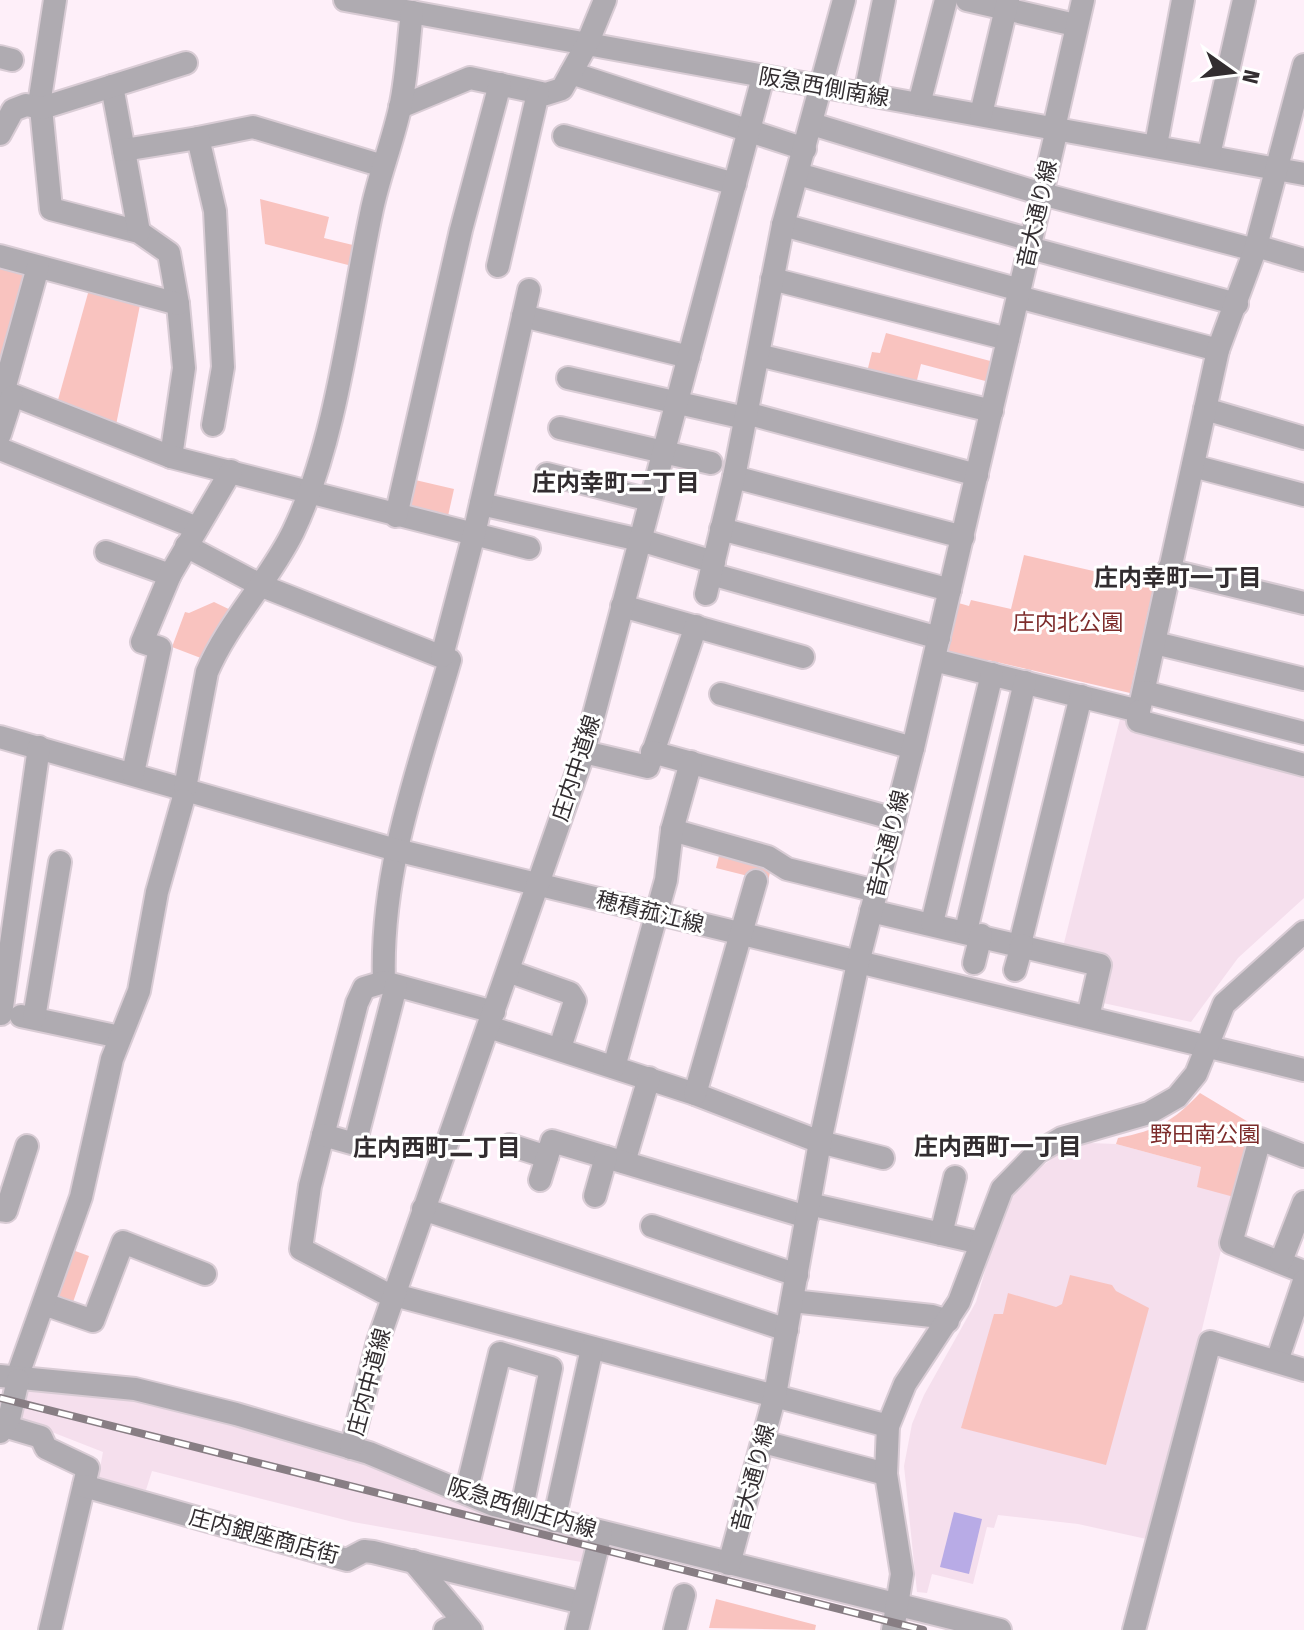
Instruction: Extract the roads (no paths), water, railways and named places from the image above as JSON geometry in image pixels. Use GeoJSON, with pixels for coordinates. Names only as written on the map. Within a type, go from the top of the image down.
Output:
{"type":"FeatureCollection","features":[{"type":"Feature","properties":{"kind":"street"},"geometry":{"type":"LineString","coordinates":[[55,0],[40,98],[51,209],[139,232],[169,253],[184,368],[171,457]]}},
{"type":"Feature","properties":{"kind":"street","name":"阪急西側南線"},"geometry":{"type":"LineString","coordinates":[[345,0],[1304,174]]}},
{"type":"Feature","properties":{"kind":"street"},"geometry":{"type":"LineString","coordinates":[[400,107],[470,78],[538,93],[562,89],[587,44],[605,0]]}},
{"type":"Feature","properties":{"kind":"street"},"geometry":{"type":"LineString","coordinates":[[711,577],[734,477],[783,225],[844,0]]}},
{"type":"Feature","properties":{"kind":"street"},"geometry":{"type":"LineString","coordinates":[[865,94],[884,0]]}},
{"type":"Feature","properties":{"kind":"street"},"geometry":{"type":"LineString","coordinates":[[919,104],[946,0]]}},
{"type":"Feature","properties":{"kind":"street"},"geometry":{"type":"LineString","coordinates":[[967,0],[1007,4],[1075,25]]}},
{"type":"Feature","properties":{"kind":"street","name":"音大通り線"},"geometry":{"type":"LineString","coordinates":[[729,1564],[775,1395],[820,1142],[858,963],[963,537],[1083,0]]}},
{"type":"Feature","properties":{"kind":"street"},"geometry":{"type":"LineString","coordinates":[[1156,145],[1183,0]]}},
{"type":"Feature","properties":{"kind":"street"},"geometry":{"type":"LineString","coordinates":[[1209,155],[1244,0]]}},
{"type":"Feature","properties":{"kind":"street"},"geometry":{"type":"LineString","coordinates":[[981,114],[1007,4]]}},
{"type":"Feature","properties":{"kind":"street"},"geometry":{"type":"LineString","coordinates":[[50,1630],[88,1468],[46,1448],[41,1437],[2,1429],[12,1375],[44,1304],[81,1197],[116,1036],[139,991],[157,892],[184,794],[207,672],[293,531],[308,492],[338,385],[383,166],[400,107],[412,12]]}},
{"type":"Feature","properties":{"kind":"street"},"geometry":{"type":"LineString","coordinates":[[0,134],[6,109],[26,105],[42,108],[186,63]]}},
{"type":"Feature","properties":{"kind":"street"},"geometry":{"type":"LineString","coordinates":[[1303,71],[1275,167],[1256,248],[1218,350],[1168,570],[1138,721],[1304,765]]}},
{"type":"Feature","properties":{"kind":"street"},"geometry":{"type":"LineString","coordinates":[[571,73],[805,149]]}},
{"type":"Feature","properties":{"kind":"street","name":"庄内中道線"},"geometry":{"type":"LineString","coordinates":[[351,1448],[378,1341],[584,752],[763,77]]}},
{"type":"Feature","properties":{"kind":"street"},"geometry":{"type":"LineString","coordinates":[[396,516],[461,230],[500,84]]}},
{"type":"Feature","properties":{"kind":"street"},"geometry":{"type":"LineString","coordinates":[[112,86],[139,232]]}},
{"type":"Feature","properties":{"kind":"street"},"geometry":{"type":"LineString","coordinates":[[498,266],[538,93]]}},
{"type":"Feature","properties":{"kind":"street"},"geometry":{"type":"LineString","coordinates":[[812,124],[1042,194],[1304,260]]}},
{"type":"Feature","properties":{"kind":"street"},"geometry":{"type":"LineString","coordinates":[[124,150],[253,127],[383,166]]}},
{"type":"Feature","properties":{"kind":"street"},"geometry":{"type":"LineString","coordinates":[[564,136],[735,184]]}},
{"type":"Feature","properties":{"kind":"street"},"geometry":{"type":"LineString","coordinates":[[198,138],[215,211],[223,367],[213,425]]}},
{"type":"Feature","properties":{"kind":"street"},"geometry":{"type":"LineString","coordinates":[[798,174],[1237,304]]}},
{"type":"Feature","properties":{"kind":"street"},"geometry":{"type":"LineString","coordinates":[[783,225],[1218,350]]}},
{"type":"Feature","properties":{"kind":"street"},"geometry":{"type":"LineString","coordinates":[[0,256],[178,304]]}},
{"type":"Feature","properties":{"kind":"street"},"geometry":{"type":"LineString","coordinates":[[0,434],[5,393],[38,267]]}},
{"type":"Feature","properties":{"kind":"street"},"geometry":{"type":"LineString","coordinates":[[772,279],[1008,339]]}},
{"type":"Feature","properties":{"kind":"street"},"geometry":{"type":"LineString","coordinates":[[442,656],[474,534],[529,290]]}},
{"type":"Feature","properties":{"kind":"street"},"geometry":{"type":"LineString","coordinates":[[523,316],[689,357]]}},
{"type":"Feature","properties":{"kind":"street"},"geometry":{"type":"LineString","coordinates":[[758,355],[992,411]]}},
{"type":"Feature","properties":{"kind":"street"},"geometry":{"type":"LineString","coordinates":[[184,368],[223,367]]}},
{"type":"Feature","properties":{"kind":"street"},"geometry":{"type":"LineString","coordinates":[[568,378],[746,416],[977,475]]}},
{"type":"Feature","properties":{"kind":"street"},"geometry":{"type":"LineString","coordinates":[[5,393],[171,457],[529,548]]}},
{"type":"Feature","properties":{"kind":"street"},"geometry":{"type":"LineString","coordinates":[[1205,409],[1304,438]]}},
{"type":"Feature","properties":{"kind":"street"},"geometry":{"type":"LineString","coordinates":[[560,428],[711,463]]}},
{"type":"Feature","properties":{"kind":"street"},"geometry":{"type":"LineString","coordinates":[[0,449],[191,537],[262,586],[450,660],[419,757],[396,850],[387,898],[390,984],[355,1144],[323,1135]]}},
{"type":"Feature","properties":{"kind":"street"},"geometry":{"type":"LineString","coordinates":[[1193,466],[1304,495]]}},
{"type":"Feature","properties":{"kind":"street"},"geometry":{"type":"LineString","coordinates":[[133,773],[160,648],[142,642],[170,575],[231,471]]}},
{"type":"Feature","properties":{"kind":"street"},"geometry":{"type":"LineString","coordinates":[[547,474],[650,500]]}},
{"type":"Feature","properties":{"kind":"street"},"geometry":{"type":"LineString","coordinates":[[734,477],[963,537]]}},
{"type":"Feature","properties":{"kind":"street"},"geometry":{"type":"LineString","coordinates":[[481,504],[640,540],[711,577],[936,649],[992,674],[1081,696],[1141,702],[1304,733]]}},
{"type":"Feature","properties":{"kind":"street"},"geometry":{"type":"LineString","coordinates":[[721,529],[950,590]]}},
{"type":"Feature","properties":{"kind":"street"},"geometry":{"type":"LineString","coordinates":[[106,552],[170,575]]}},
{"type":"Feature","properties":{"kind":"street"},"geometry":{"type":"LineString","coordinates":[[1168,570],[1304,603]]}},
{"type":"Feature","properties":{"kind":"street"},"geometry":{"type":"LineString","coordinates":[[622,606],[803,657]]}},
{"type":"Feature","properties":{"kind":"street"},"geometry":{"type":"LineString","coordinates":[[584,752],[648,767],[696,626]]}},
{"type":"Feature","properties":{"kind":"street"},"geometry":{"type":"LineString","coordinates":[[1155,643],[1304,679]]}},
{"type":"Feature","properties":{"kind":"street"},"geometry":{"type":"LineString","coordinates":[[932,923],[992,674]]}},
{"type":"Feature","properties":{"kind":"street"},"geometry":{"type":"LineString","coordinates":[[974,963],[974,933],[1025,682]]}},
{"type":"Feature","properties":{"kind":"street"},"geometry":{"type":"LineString","coordinates":[[721,694],[913,748]]}},
{"type":"Feature","properties":{"kind":"street"},"geometry":{"type":"LineString","coordinates":[[1015,970],[1081,696]]}},
{"type":"Feature","properties":{"kind":"street","name":"穂積菰江線"},"geometry":{"type":"LineString","coordinates":[[0,737],[133,773],[184,794],[396,850],[1304,1070]]}},
{"type":"Feature","properties":{"kind":"street"},"geometry":{"type":"LineString","coordinates":[[39,747],[0,1014],[34,1018],[116,1036]]}},
{"type":"Feature","properties":{"kind":"street"},"geometry":{"type":"LineString","coordinates":[[652,752],[895,819]]}},
{"type":"Feature","properties":{"kind":"street"},"geometry":{"type":"LineString","coordinates":[[614,1067],[666,880],[672,830],[691,762]]}},
{"type":"Feature","properties":{"kind":"street"},"geometry":{"type":"LineString","coordinates":[[672,830],[768,857],[787,869],[932,923],[1100,965],[1088,1017]]}},
{"type":"Feature","properties":{"kind":"street"},"geometry":{"type":"LineString","coordinates":[[34,1018],[60,862]]}},
{"type":"Feature","properties":{"kind":"street"},"geometry":{"type":"LineString","coordinates":[[695,1094],[756,881]]}},
{"type":"Feature","properties":{"kind":"street"},"geometry":{"type":"LineString","coordinates":[[893,1630],[900,1605],[902,1574],[886,1474],[888,1426],[905,1384],[948,1321],[970,1279],[1002,1189],[1038,1152],[1062,1138],[1160,1109],[1190,1083],[1224,1004],[1304,932]]}},
{"type":"Feature","properties":{"kind":"street"},"geometry":{"type":"LineString","coordinates":[[508,971],[570,993],[575,1001],[560,1048]]}},
{"type":"Feature","properties":{"kind":"street"},"geometry":{"type":"LineString","coordinates":[[883,1158],[820,1142],[390,984],[364,988],[357,1003],[304,1215],[292,1248],[383,1292],[888,1426]]}},
{"type":"Feature","properties":{"kind":"street"},"geometry":{"type":"LineString","coordinates":[[595,1196],[615,1160],[649,1078]]}},
{"type":"Feature","properties":{"kind":"street"},"geometry":{"type":"LineString","coordinates":[[1304,1156],[1260,1139],[1231,1243],[1304,1272]]}},
{"type":"Feature","properties":{"kind":"street"},"geometry":{"type":"LineString","coordinates":[[540,1180],[552,1141],[808,1210],[981,1243]]}},
{"type":"Feature","properties":{"kind":"street"},"geometry":{"type":"LineString","coordinates":[[510,1145],[547,1157]]}},
{"type":"Feature","properties":{"kind":"street"},"geometry":{"type":"LineString","coordinates":[[0,1210],[6,1211],[27,1146]]}},
{"type":"Feature","properties":{"kind":"street"},"geometry":{"type":"LineString","coordinates":[[941,1234],[955,1177]]}},
{"type":"Feature","properties":{"kind":"street"},"geometry":{"type":"LineString","coordinates":[[1281,1261],[1304,1202]]}},
{"type":"Feature","properties":{"kind":"street"},"geometry":{"type":"LineString","coordinates":[[423,1209],[787,1330]]}},
{"type":"Feature","properties":{"kind":"street"},"geometry":{"type":"LineString","coordinates":[[652,1226],[797,1275]]}},
{"type":"Feature","properties":{"kind":"street"},"geometry":{"type":"LineString","coordinates":[[44,1304],[93,1321],[123,1242],[205,1274]]}},
{"type":"Feature","properties":{"kind":"street"},"geometry":{"type":"LineString","coordinates":[[1277,1361],[1304,1281]]}},
{"type":"Feature","properties":{"kind":"street"},"geometry":{"type":"LineString","coordinates":[[792,1301],[932,1316],[948,1321]]}},
{"type":"Feature","properties":{"kind":"street"},"geometry":{"type":"LineString","coordinates":[[1134,1630],[1210,1342],[1304,1370]]}},
{"type":"Feature","properties":{"kind":"street"},"geometry":{"type":"LineString","coordinates":[[554,1521],[592,1348]]}},
{"type":"Feature","properties":{"kind":"street"},"geometry":{"type":"LineString","coordinates":[[466,1493],[500,1353],[551,1368],[521,1512]]}},
{"type":"Feature","properties":{"kind":"street","name":"阪急西側庄内線"},"geometry":{"type":"LineString","coordinates":[[12,1375],[135,1389],[236,1414],[351,1448],[521,1512],[1000,1630]]}},
{"type":"Feature","properties":{"kind":"street"},"geometry":{"type":"LineString","coordinates":[[763,1442],[886,1474]]}},
{"type":"Feature","properties":{"kind":"street","name":"庄内銀座商店街"},"geometry":{"type":"LineString","coordinates":[[84,1486],[347,1560],[364,1551],[583,1603]]}},
{"type":"Feature","properties":{"kind":"street"},"geometry":{"type":"LineString","coordinates":[[577,1630],[601,1533]]}},
{"type":"Feature","properties":{"kind":"street"},"geometry":{"type":"LineString","coordinates":[[413,1561],[460,1627]]}},
{"type":"Feature","properties":{"kind":"street"},"geometry":{"type":"LineString","coordinates":[[675,1630],[682,1594]]}},
{"type":"Feature","properties":{"kind":"railway"},"geometry":{"type":"LineString","coordinates":[[0,1398],[923,1630]]}},
{"type":"Feature","properties":{"kind":"district","name":"庄内幸町二丁目"},"geometry":{"type":"Point","coordinates":[616,483]}},
{"type":"Feature","properties":{"kind":"district","name":"庄内幸町一丁目"},"geometry":{"type":"Point","coordinates":[1178,578]}},
{"type":"Feature","properties":{"kind":"district","name":"庄内西町一丁目"},"geometry":{"type":"Point","coordinates":[998,1147]}},
{"type":"Feature","properties":{"kind":"district","name":"庄内西町二丁目"},"geometry":{"type":"Point","coordinates":[437,1148]}},
{"type":"Feature","properties":{"kind":"park label","name":"庄内北公園"},"geometry":{"type":"Point","coordinates":[1068,622]}},
{"type":"Feature","properties":{"kind":"park label","name":"野田南公園"},"geometry":{"type":"Point","coordinates":[1205,1134]}}]}
